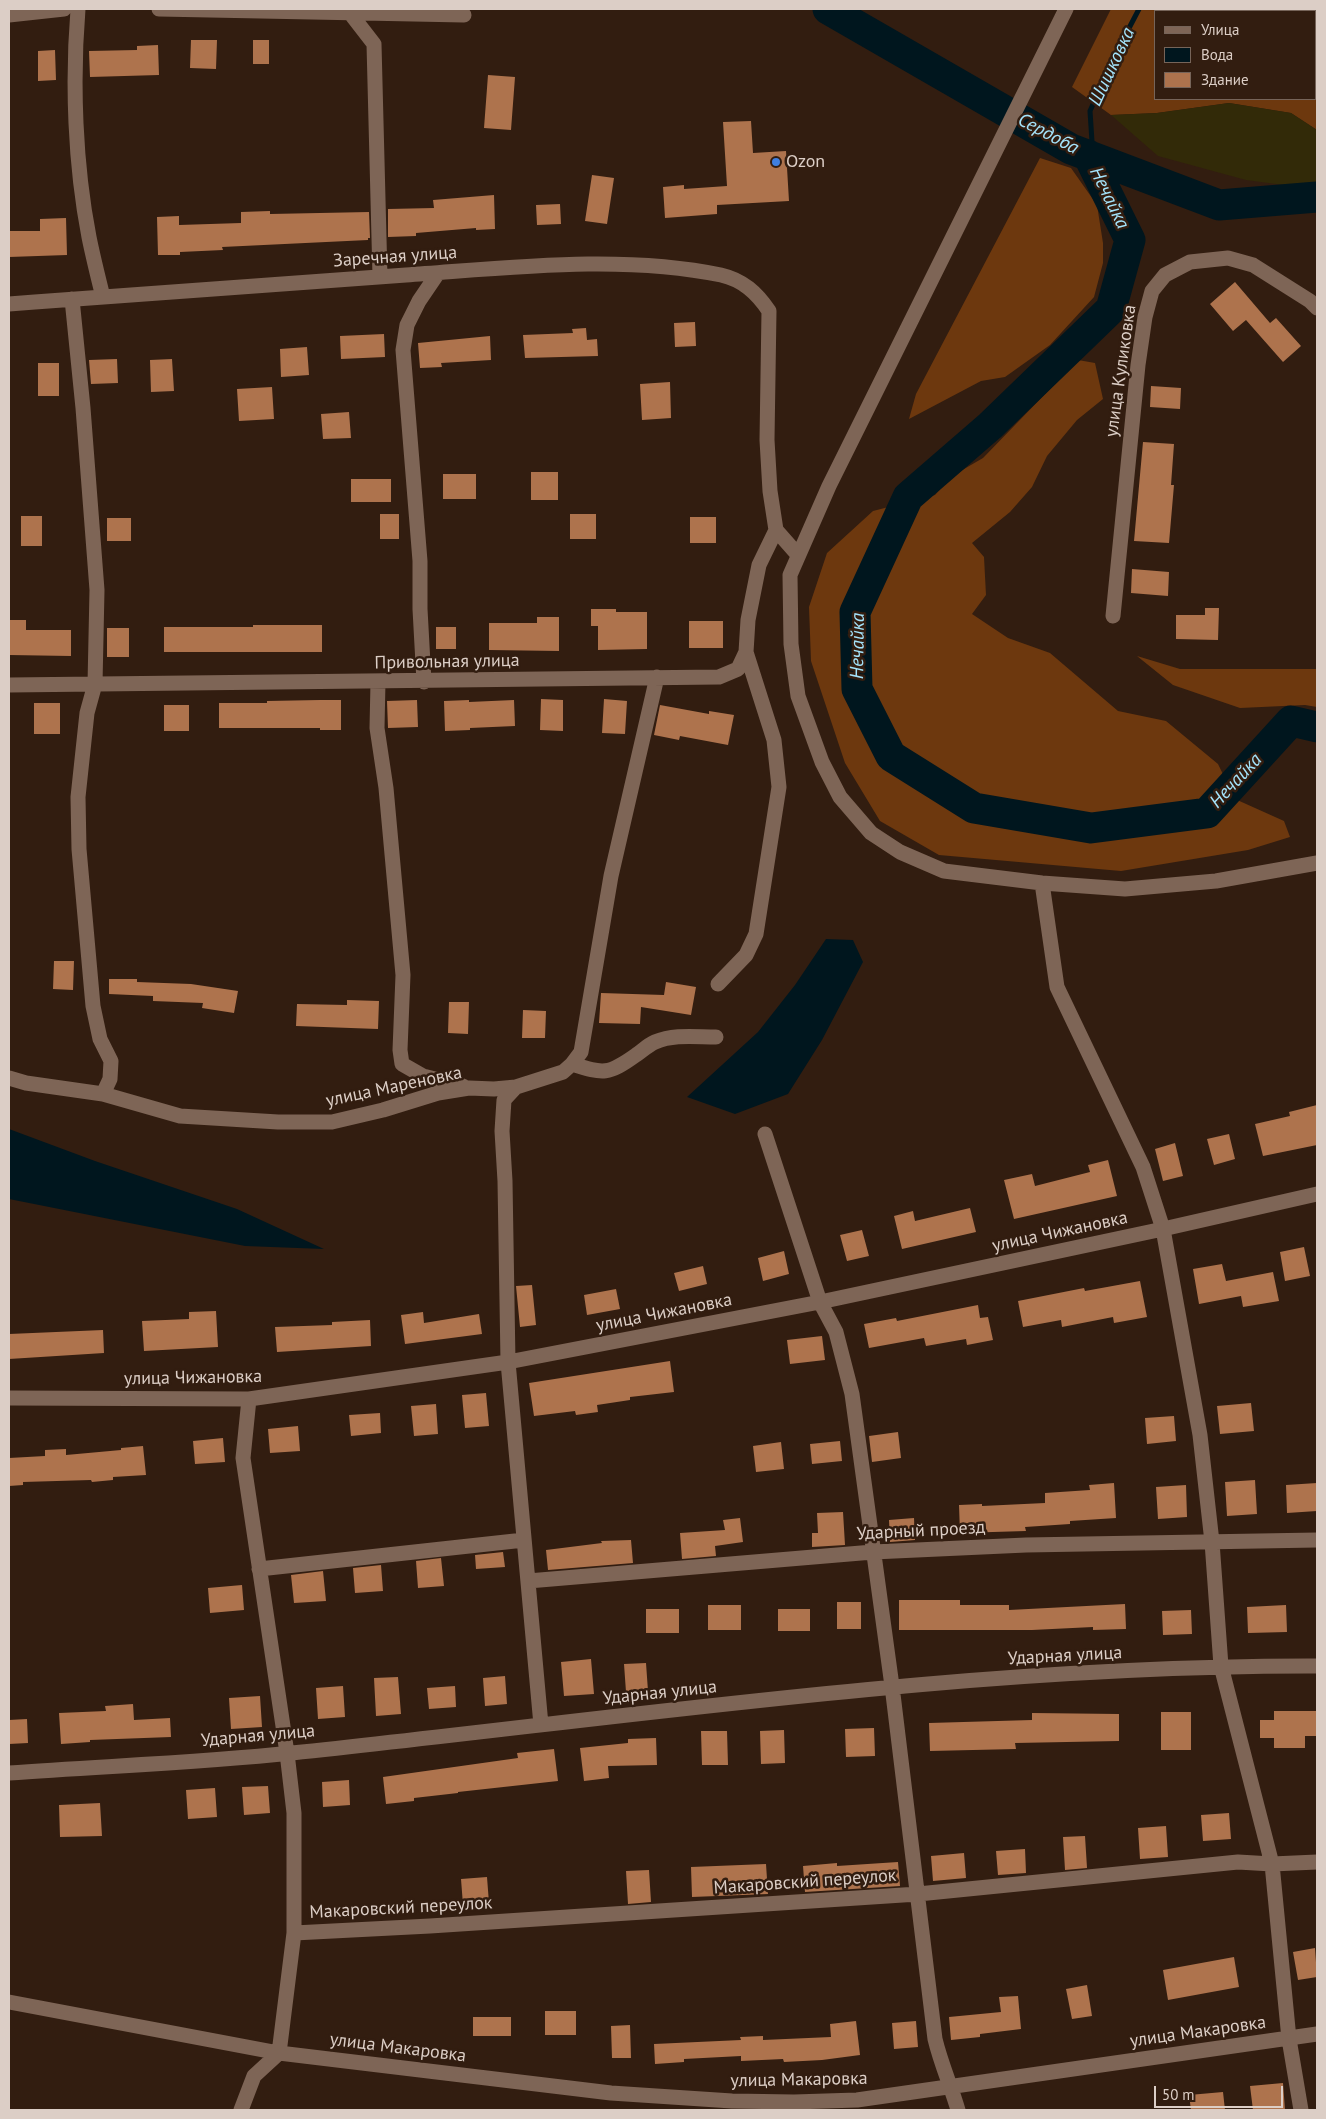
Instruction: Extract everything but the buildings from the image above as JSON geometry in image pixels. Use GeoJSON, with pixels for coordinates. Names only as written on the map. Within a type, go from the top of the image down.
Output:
{"type":"FeatureCollection","features":[{"type":"Feature","properties":{"kind":"street"},"geometry":{"type":"LineString","coordinates":[[9,15],[64,9]]}},
{"type":"Feature","properties":{"kind":"street"},"geometry":{"type":"LineString","coordinates":[[78,9],[75,50],[77,140],[89,236],[103,297]]}},
{"type":"Feature","properties":{"kind":"street"},"geometry":{"type":"LineString","coordinates":[[160,9],[464,15]]}},
{"type":"Feature","properties":{"kind":"street"},"geometry":{"type":"LineString","coordinates":[[1066,9],[829,486],[790,575],[791,644],[798,696],[822,762],[840,797],[871,833],[900,852],[944,871],[1042,883],[1125,890],[1216,881],[1317,863]]}},
{"type":"Feature","properties":{"kind":"street"},"geometry":{"type":"LineString","coordinates":[[350,13],[374,44],[380,277]]}},
{"type":"Feature","properties":{"kind":"street","name":"улица Куликовка"},"geometry":{"type":"LineString","coordinates":[[1113,616],[1138,366],[1145,317],[1152,291],[1165,275],[1190,262],[1228,258],[1253,264],[1315,302]]}},
{"type":"Feature","properties":{"kind":"street","name":"Заречная улица"},"geometry":{"type":"LineString","coordinates":[[9,304],[544,265],[640,264],[723,275],[746,285],[757,294],[769,311],[767,440],[770,491],[776,530]]}},
{"type":"Feature","properties":{"kind":"street"},"geometry":{"type":"LineString","coordinates":[[424,682],[420,609],[420,561],[404,350],[407,325],[418,301],[438,273]]}},
{"type":"Feature","properties":{"kind":"street"},"geometry":{"type":"LineString","coordinates":[[72,299],[83,408],[97,590],[95,684],[87,714],[78,806],[79,849],[93,1006],[100,1039],[111,1061],[110,1079],[103,1094]]}},
{"type":"Feature","properties":{"kind":"street"},"geometry":{"type":"LineString","coordinates":[[718,984],[746,955],[756,934],[779,786],[774,740],[746,652],[748,620],[759,565],[776,530],[798,555]]}},
{"type":"Feature","properties":{"kind":"street","name":"Привольная улица"},"geometry":{"type":"LineString","coordinates":[[9,685],[424,682],[719,677],[738,669],[746,652]]}},
{"type":"Feature","properties":{"kind":"street"},"geometry":{"type":"LineString","coordinates":[[656,677],[611,876],[581,1052],[572,1064],[597,1072],[609,1072],[626,1063],[652,1043],[671,1037],[716,1037]]}},
{"type":"Feature","properties":{"kind":"street"},"geometry":{"type":"LineString","coordinates":[[378,682],[377,728],[386,788],[403,975],[400,1050],[402,1064],[423,1076],[469,1088]]}},
{"type":"Feature","properties":{"kind":"street"},"geometry":{"type":"LineString","coordinates":[[1042,883],[1058,987],[1143,1167],[1164,1229],[1200,1435],[1212,1542],[1221,1666],[1272,1864],[1289,2039],[1301,2110]]}},
{"type":"Feature","properties":{"kind":"street","name":"улица Мареновка"},"geometry":{"type":"LineString","coordinates":[[9,1078],[26,1083],[103,1094],[180,1116],[278,1122],[332,1122],[383,1110],[438,1093],[469,1088],[494,1089],[516,1087],[563,1072],[572,1064]]}},
{"type":"Feature","properties":{"kind":"street"},"geometry":{"type":"LineString","coordinates":[[516,1087],[504,1100],[502,1131],[508,1362],[542,1725]]}},
{"type":"Feature","properties":{"kind":"street"},"geometry":{"type":"LineString","coordinates":[[765,1134],[820,1302],[836,1332],[852,1394],[892,1686],[935,2039],[942,2068],[951,2086],[958,2110]]}},
{"type":"Feature","properties":{"kind":"street","name":"улица Чижановка"},"geometry":{"type":"LineString","coordinates":[[9,1398],[249,1398],[508,1362],[820,1302],[1164,1229],[1317,1194]]}},
{"type":"Feature","properties":{"kind":"street"},"geometry":{"type":"LineString","coordinates":[[241,2110],[254,2076],[280,2053],[294,1933],[294,1813],[287,1753],[243,1458],[249,1398]]}},
{"type":"Feature","properties":{"kind":"street"},"geometry":{"type":"LineString","coordinates":[[259,1569],[524,1540]]}},
{"type":"Feature","properties":{"kind":"street","name":"Ударный проезд"},"geometry":{"type":"LineString","coordinates":[[528,1581],[873,1552],[1026,1545],[1317,1540]]}},
{"type":"Feature","properties":{"kind":"street","name":"Ударная улица"},"geometry":{"type":"LineString","coordinates":[[9,1773],[287,1753],[892,1686],[1221,1666],[1317,1666]]}},
{"type":"Feature","properties":{"kind":"street","name":"Макаровский переулок"},"geometry":{"type":"LineString","coordinates":[[294,1933],[918,1894],[1238,1862],[1272,1864],[1317,1862]]}},
{"type":"Feature","properties":{"kind":"street","name":"улица Макаровка"},"geometry":{"type":"LineString","coordinates":[[9,2002],[280,2053],[611,2093],[732,2101],[857,2100],[1317,2034]]}},
{"type":"Feature","properties":{"kind":"shaded area"},"geometry":{"type":"Polygon","coordinates":[[[1111,9],[1317,9],[1317,130],[1291,113],[1229,103],[1157,113],[1111,115],[1072,87],[1111,9]]]}},
{"type":"Feature","properties":{"kind":"shaded area"},"geometry":{"type":"Polygon","coordinates":[[[1040,158],[1071,168],[1097,205],[1103,243],[1103,263],[1094,297],[1050,345],[1005,377],[981,381],[909,419],[916,394],[1040,158]]]}},
{"type":"Feature","properties":{"kind":"shaded area"},"geometry":{"type":"Polygon","coordinates":[[[1078,360],[1095,363],[1103,399],[1077,420],[1047,456],[1032,487],[1010,512],[972,543],[984,557],[986,595],[972,614],[1008,638],[1050,653],[1118,711],[1166,721],[1218,764],[1235,799],[1284,821],[1290,837],[1248,850],[1121,871],[939,855],[880,821],[845,763],[811,661],[809,607],[827,553],[873,511],[935,495],[952,476],[983,458],[1078,360]]]}},
{"type":"Feature","properties":{"kind":"shaded area"},"geometry":{"type":"Polygon","coordinates":[[[1137,656],[1180,669],[1317,669],[1317,707],[1305,705],[1240,708],[1173,685],[1137,656]]]}},
{"type":"Feature","properties":{"kind":"sand"},"geometry":{"type":"Polygon","coordinates":[[[1229,103],[1291,113],[1317,130],[1317,182],[1291,186],[1246,180],[1158,156],[1111,115],[1157,113],[1229,103]]]}},
{"type":"Feature","properties":{"kind":"water"},"geometry":{"type":"Polygon","coordinates":[[[826,939],[853,940],[863,962],[822,1040],[788,1094],[735,1114],[687,1097],[758,1032],[795,985],[826,939]]]}},
{"type":"Feature","properties":{"kind":"water"},"geometry":{"type":"Polygon","coordinates":[[[9,1129],[95,1161],[237,1209],[324,1249],[245,1246],[9,1199],[9,1129]]]}},
{"type":"Feature","properties":{"kind":"waterway","name":"Сердоба"},"geometry":{"type":"LineString","coordinates":[[828,9],[1071,149],[1219,205],[1317,197]]}},
{"type":"Feature","properties":{"kind":"waterway","name":"Шишковка"},"geometry":{"type":"LineString","coordinates":[[1093,157],[1090,111],[1115,55],[1139,9]]}},
{"type":"Feature","properties":{"kind":"waterway","name":"Нечайка"},"geometry":{"type":"LineString","coordinates":[[1088,155],[1130,240],[1111,309],[990,426],[908,497],[855,612],[857,689],[891,756],[974,808],[1091,828],[1207,813],[1291,721],[1317,727]]}},
{"type":"Feature","properties":{"kind":"place","name":"Ozon"},"geometry":{"type":"Point","coordinates":[776,162]}}]}
